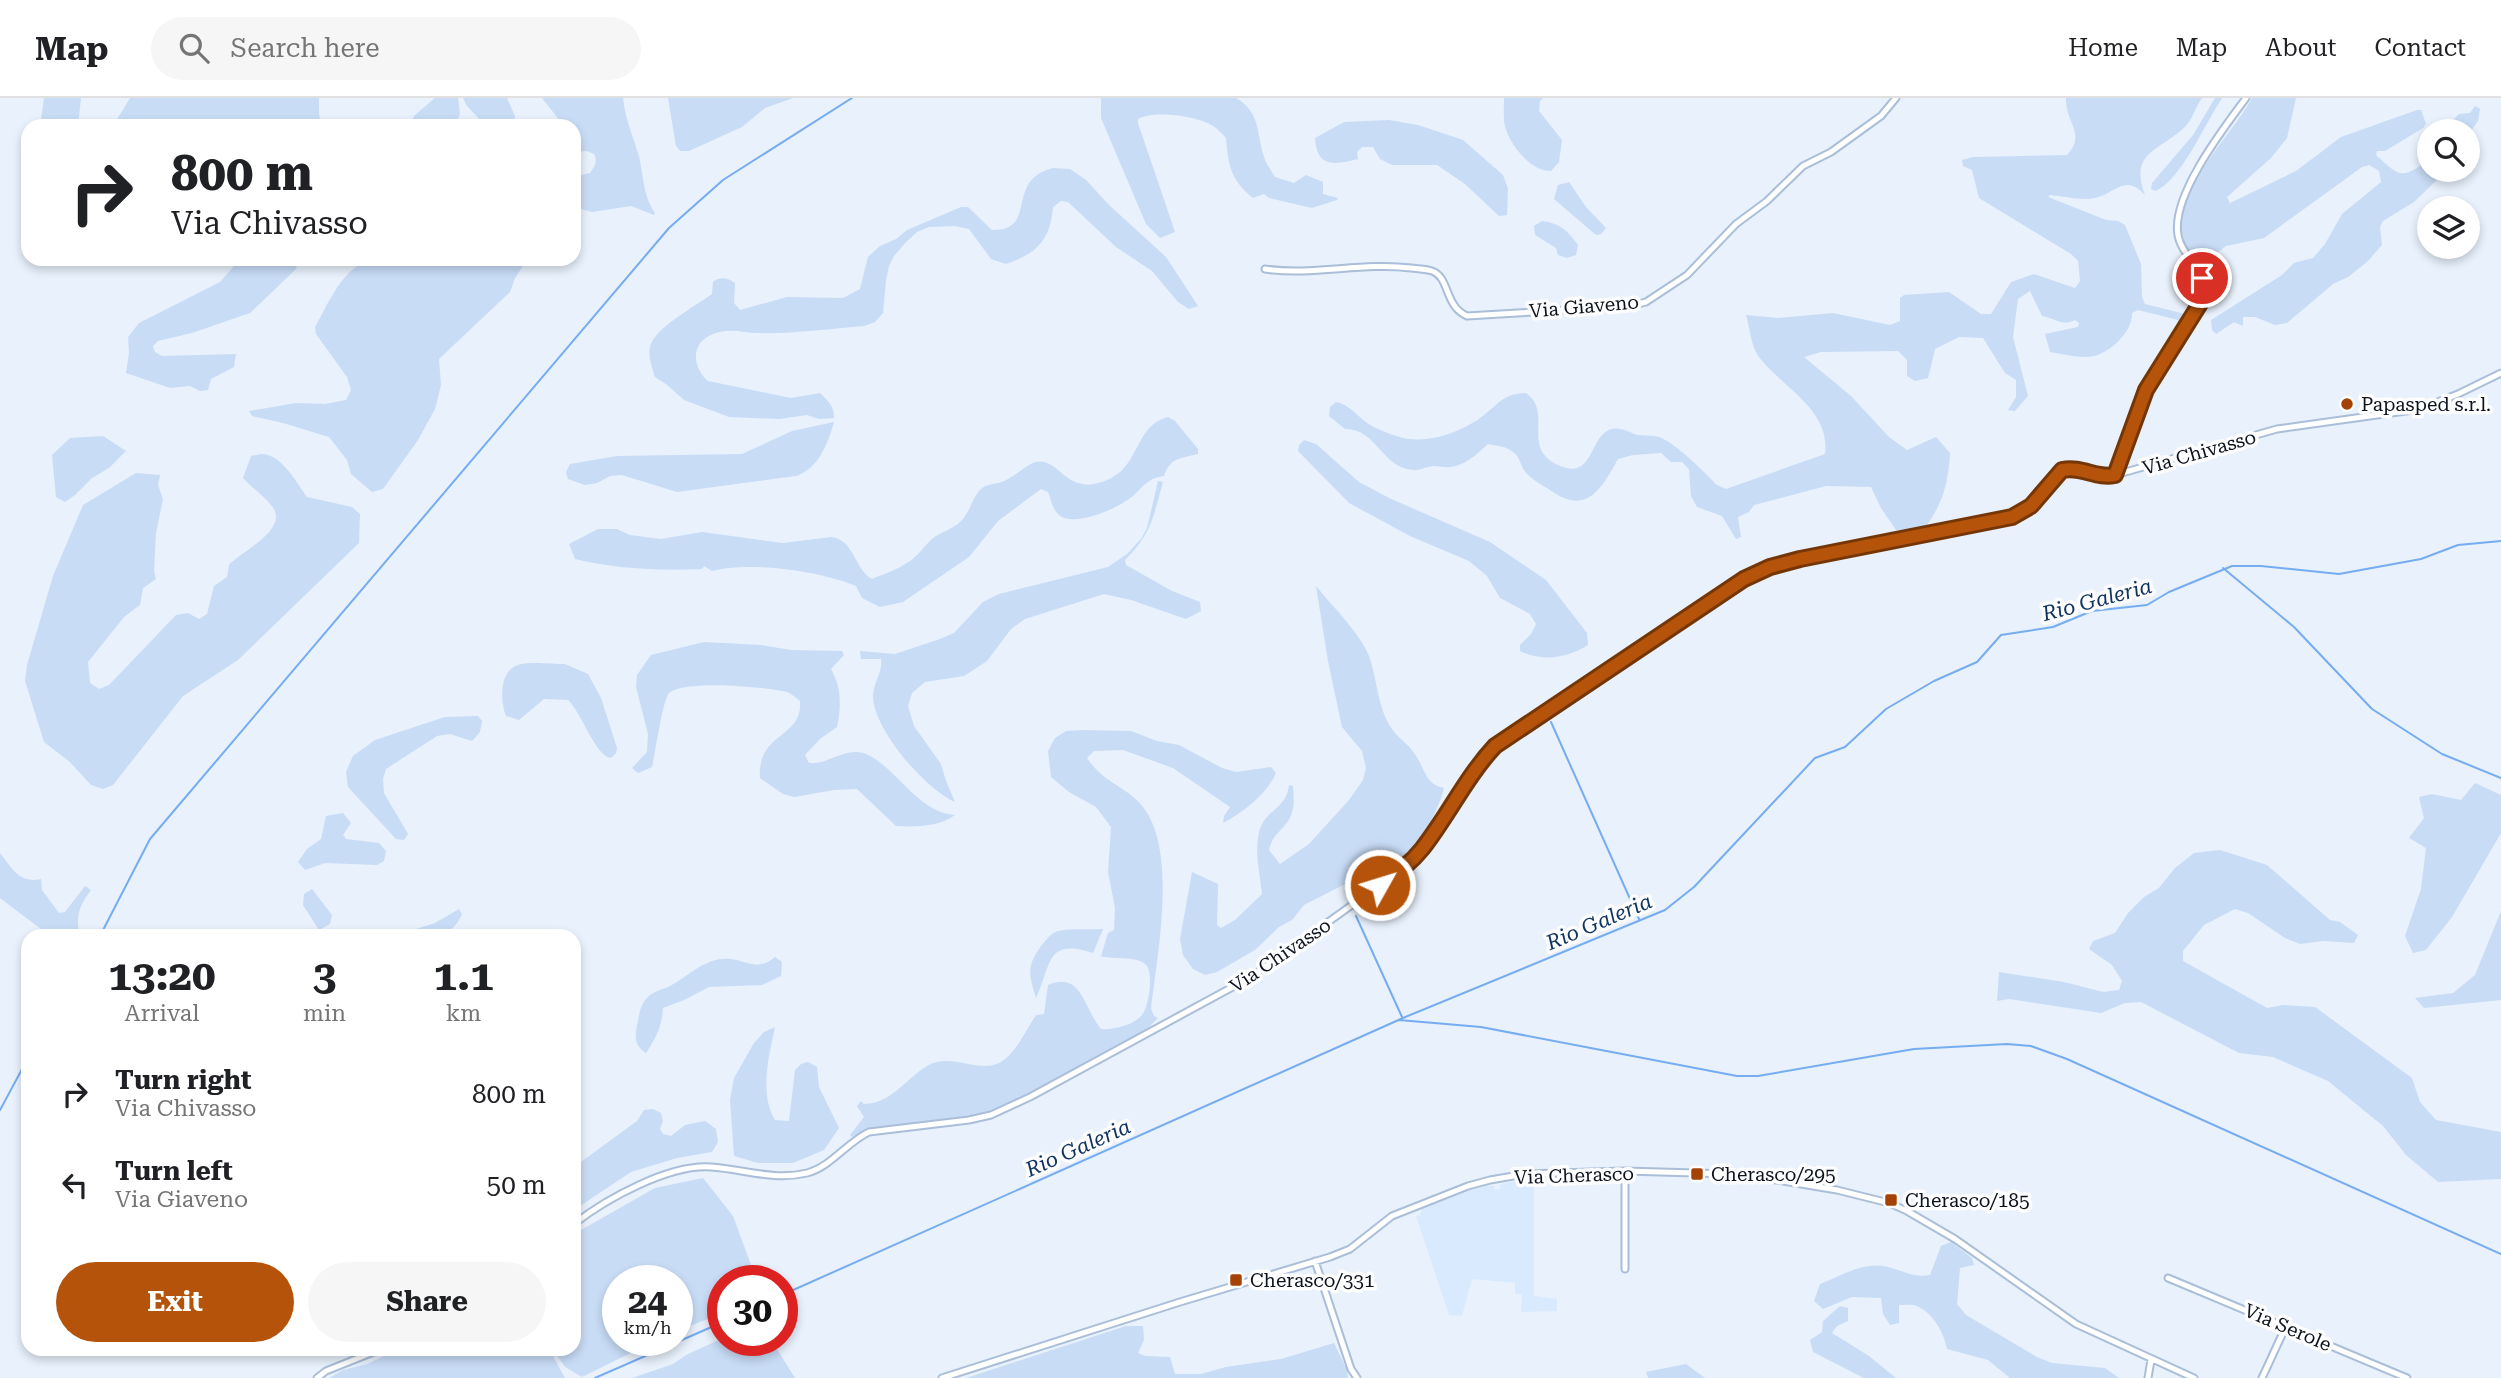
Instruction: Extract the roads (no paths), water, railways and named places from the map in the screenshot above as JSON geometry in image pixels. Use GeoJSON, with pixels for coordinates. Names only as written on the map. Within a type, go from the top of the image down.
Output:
{"type":"FeatureCollection","features":[{"type":"Feature","properties":{"kind":"street","name":"Via Giaveno"},"geometry":{"type":"LineString","coordinates":[[1265,269],[1291,271],[1391,265],[1431,270],[1443,281],[1454,306],[1467,316],[1641,304],[1681,280],[1736,224],[1765,202],[1802,166],[1831,152],[1881,116],[1896,98]]}},
{"type":"Feature","properties":{"kind":"street"},"geometry":{"type":"LineString","coordinates":[[2115,475],[2146,390],[2203,296],[2202,278],[2178,239],[2180,209],[2201,161],[2246,98]]}},
{"type":"Feature","properties":{"kind":"street","name":"Via Chivasso"},"geometry":{"type":"LineString","coordinates":[[581,1220],[620,1196],[673,1173],[707,1167],[763,1175],[788,1176],[807,1173],[827,1164],[869,1132],[991,1115],[1030,1097],[1251,976],[1401,870],[1421,850],[1478,764],[1495,746],[1744,579],[1770,567],[2012,517],[2031,506],[2062,470],[2078,468],[2105,477],[2277,429],[2420,409],[2501,373]]}},
{"type":"Feature","properties":{"kind":"street"},"geometry":{"type":"LineString","coordinates":[[1625,1171],[1625,1269]]}},
{"type":"Feature","properties":{"kind":"street","name":"Via Cherasco"},"geometry":{"type":"LineString","coordinates":[[942,1378],[1350,1249],[1392,1216],[1468,1186],[1525,1174],[1625,1171],[1730,1174],[1837,1190],[1889,1203],[1955,1239],[2076,1324],[2194,1378]]}},
{"type":"Feature","properties":{"kind":"street"},"geometry":{"type":"LineString","coordinates":[[1315,1261],[1351,1369],[1357,1378]]}},
{"type":"Feature","properties":{"kind":"street","name":"Via Serole"},"geometry":{"type":"LineString","coordinates":[[2168,1278],[2407,1378]]}},
{"type":"Feature","properties":{"kind":"street"},"geometry":{"type":"LineString","coordinates":[[2262,1378],[2286,1326]]}},
{"type":"Feature","properties":{"kind":"street"},"geometry":{"type":"LineString","coordinates":[[317,1378],[326,1371],[364,1356]]}},
{"type":"Feature","properties":{"kind":"street"},"geometry":{"type":"LineString","coordinates":[[2148,1378],[2151,1360]]}},
{"type":"Feature","properties":{"kind":"waterway"},"geometry":{"type":"LineString","coordinates":[[104,929],[150,839],[669,228],[723,180],[852,98]]}},
{"type":"Feature","properties":{"kind":"waterway","name":"Rio Galeria"},"geometry":{"type":"LineString","coordinates":[[798,1288],[1403,1018],[1665,910],[1694,887],[1815,758],[1845,747],[1886,709],[1934,681],[1977,662],[2001,635],[2053,627],[2092,611],[2147,605],[2169,592],[2232,566],[2261,566],[2339,574],[2421,559],[2458,545],[2501,541]]}},
{"type":"Feature","properties":{"kind":"waterway"},"geometry":{"type":"LineString","coordinates":[[2223,568],[2294,627],[2372,709],[2442,754],[2501,778]]}},
{"type":"Feature","properties":{"kind":"waterway"},"geometry":{"type":"LineString","coordinates":[[1551,722],[1639,919]]}},
{"type":"Feature","properties":{"kind":"waterway"},"geometry":{"type":"LineString","coordinates":[[1356,916],[1402,1017]]}},
{"type":"Feature","properties":{"kind":"waterway"},"geometry":{"type":"LineString","coordinates":[[1399,1020],[1481,1027],[1737,1076],[1758,1076],[1914,1049],[2007,1044],[2031,1046],[2067,1059],[2501,1254]]}},
{"type":"Feature","properties":{"kind":"waterway"},"geometry":{"type":"LineString","coordinates":[[0,1110],[21,1071]]}},
{"type":"Feature","properties":{"kind":"waterway","name":"Rio Galeria"},"geometry":{"type":"LineString","coordinates":[[595,1378],[707,1329]]}},
{"type":"Feature","properties":{"kind":"place","name":"Papasped s.r.l."},"geometry":{"type":"Point","coordinates":[2347,404]}},
{"type":"Feature","properties":{"kind":"place","name":"Cherasco/295"},"geometry":{"type":"Point","coordinates":[1697,1174]}},
{"type":"Feature","properties":{"kind":"place","name":"Cherasco/185"},"geometry":{"type":"Point","coordinates":[1891,1200]}},
{"type":"Feature","properties":{"kind":"place","name":"Cherasco/331"},"geometry":{"type":"Point","coordinates":[1236,1280]}}]}
